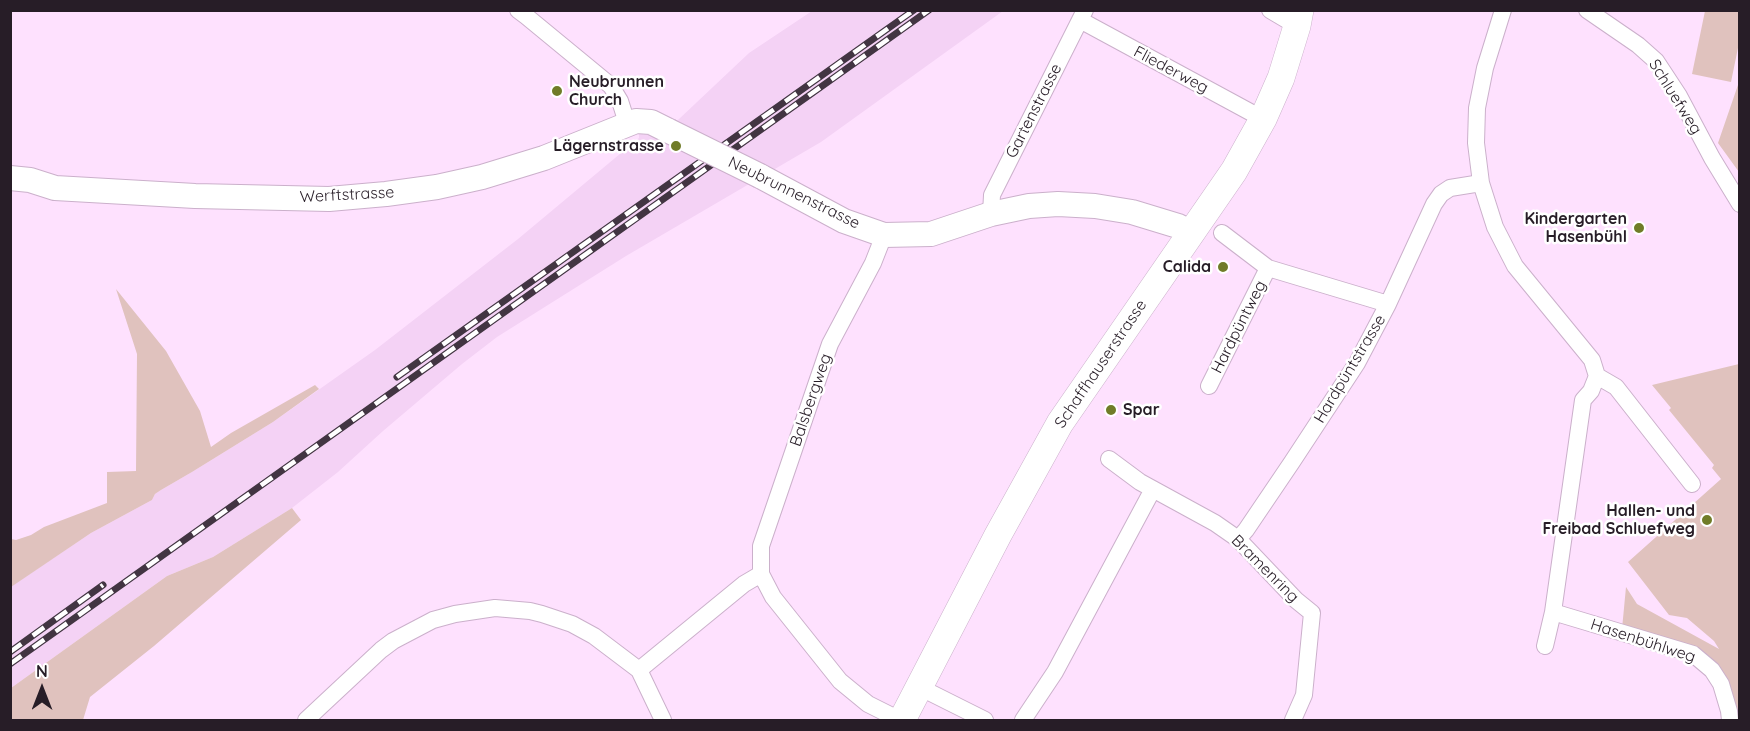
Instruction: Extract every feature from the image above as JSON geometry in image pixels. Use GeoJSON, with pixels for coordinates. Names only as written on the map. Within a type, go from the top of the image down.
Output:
{"type":"FeatureCollection","features":[{"type":"Feature","properties":{"kind":"main road","name":"Schaffhauserstrasse"},"geometry":{"type":"LineString","coordinates":[[901,720],[1060,423],[1234,171],[1263,119],[1281,78],[1299,18]]}},
{"type":"Feature","properties":{"kind":"street"},"geometry":{"type":"LineString","coordinates":[[1270,10],[1299,18]]}},
{"type":"Feature","properties":{"kind":"street"},"geometry":{"type":"LineString","coordinates":[[1503,10],[1485,68],[1477,108],[1476,143],[1481,183],[1495,227],[1515,266],[1592,360],[1597,376],[1591,391],[1583,400],[1553,612],[1545,646]]}},
{"type":"Feature","properties":{"kind":"street","name":"Schluefweg"},"geometry":{"type":"LineString","coordinates":[[1587,10],[1638,45],[1656,61],[1679,96],[1712,159],[1740,204]]}},
{"type":"Feature","properties":{"kind":"street"},"geometry":{"type":"LineString","coordinates":[[524,12],[611,86],[620,100],[627,123]]}},
{"type":"Feature","properties":{"kind":"street","name":"Fliederweg"},"geometry":{"type":"LineString","coordinates":[[1082,15],[1263,119]]}},
{"type":"Feature","properties":{"kind":"street","name":"Gartenstrasse"},"geometry":{"type":"LineString","coordinates":[[991,214],[992,195],[1082,15]]}},
{"type":"Feature","properties":{"kind":"street","name":"Neubrunnenstrasse"},"geometry":{"type":"LineString","coordinates":[[627,123],[644,121],[669,131],[844,221],[884,235],[931,234],[991,214],[1029,206],[1058,204],[1095,206],[1132,212],[1192,233]]}},
{"type":"Feature","properties":{"kind":"street","name":"Werftstrasse"},"geometry":{"type":"LineString","coordinates":[[10,178],[30,180],[55,188],[195,196],[329,199],[386,194],[437,187],[508,169],[544,158],[627,123]]}},
{"type":"Feature","properties":{"kind":"street","name":"Hardpüntstrasse"},"geometry":{"type":"LineString","coordinates":[[1238,539],[1358,363],[1434,204],[1450,188],[1481,183]]}},
{"type":"Feature","properties":{"kind":"street","name":"Werftstrasse"},"geometry":{"type":"LineString","coordinates":[[10,192],[29,194],[55,188]]}},
{"type":"Feature","properties":{"kind":"street","name":"Hardpüntweg"},"geometry":{"type":"LineString","coordinates":[[1222,232],[1269,268],[1388,304]]}},
{"type":"Feature","properties":{"kind":"street","name":"Balsbergweg"},"geometry":{"type":"LineString","coordinates":[[761,574],[761,546],[830,344],[873,263],[884,235]]}},
{"type":"Feature","properties":{"kind":"street","name":"Hardpüntweg"},"geometry":{"type":"LineString","coordinates":[[1209,386],[1269,268]]}},
{"type":"Feature","properties":{"kind":"street"},"geometry":{"type":"LineString","coordinates":[[1597,376],[1616,387],[1692,484]]}},
{"type":"Feature","properties":{"kind":"street","name":"Bramenring"},"geometry":{"type":"LineString","coordinates":[[1109,459],[1140,482],[1215,523],[1238,539],[1296,600],[1312,613],[1304,695],[1293,720]]}},
{"type":"Feature","properties":{"kind":"street"},"geometry":{"type":"LineString","coordinates":[[1023,720],[1054,672],[1153,489]]}},
{"type":"Feature","properties":{"kind":"street"},"geometry":{"type":"LineString","coordinates":[[639,670],[744,584],[761,574],[773,597],[840,681],[868,704],[901,720]]}},
{"type":"Feature","properties":{"kind":"street"},"geometry":{"type":"LineString","coordinates":[[306,720],[393,640],[433,620],[475,610],[495,608],[530,611],[562,620],[594,636],[639,670],[663,720]]}},
{"type":"Feature","properties":{"kind":"street","name":"Hasenbühlweg"},"geometry":{"type":"LineString","coordinates":[[1553,612],[1693,654],[1712,669],[1721,684],[1730,720]]}},
{"type":"Feature","properties":{"kind":"street"},"geometry":{"type":"LineString","coordinates":[[919,687],[985,720]]}},
{"type":"Feature","properties":{"kind":"shaded area"},"geometry":{"type":"Polygon","coordinates":[[[812,11],[1003,11],[821,142],[626,256],[497,337],[383,431],[338,472],[292,508],[213,557],[167,576],[11,688],[10,587],[91,533],[152,500],[161,490],[273,422],[375,350],[518,239],[639,138],[639,134],[661,136],[749,53],[812,11]]]}},
{"type":"Feature","properties":{"kind":"shaded area"},"geometry":{"type":"Polygon","coordinates":[[[1705,11],[1739,11],[1739,43],[1731,82],[1692,74],[1705,11]]]}},
{"type":"Feature","properties":{"kind":"shaded area"},"geometry":{"type":"Polygon","coordinates":[[[1739,82],[1740,172],[1718,143],[1739,82]]]}},
{"type":"Feature","properties":{"kind":"shaded area"},"geometry":{"type":"Polygon","coordinates":[[[116,289],[166,351],[200,411],[211,447],[315,385],[319,389],[273,422],[161,490],[152,500],[91,533],[11,587],[11,539],[16,540],[31,535],[44,527],[107,503],[107,472],[136,471],[137,354],[116,289]]]}},
{"type":"Feature","properties":{"kind":"shaded area","name":"Hallen- und Freibad Schluefweg"},"geometry":{"type":"Polygon","coordinates":[[[1739,364],[1739,720],[1732,720],[1724,678],[1622,629],[1626,587],[1637,604],[1719,649],[1714,641],[1687,618],[1669,615],[1628,562],[1721,479],[1712,468],[1714,465],[1669,410],[1671,408],[1652,385],[1739,364]]]}},
{"type":"Feature","properties":{"kind":"shaded area"},"geometry":{"type":"Polygon","coordinates":[[[292,508],[301,520],[154,646],[90,697],[83,720],[11,720],[11,688],[167,576],[213,557],[292,508]]]}},
{"type":"Feature","properties":{"kind":"railway"},"geometry":{"type":"LineString","coordinates":[[397,377],[914,10]]}},
{"type":"Feature","properties":{"kind":"railway"},"geometry":{"type":"LineString","coordinates":[[10,664],[929,10]]}},
{"type":"Feature","properties":{"kind":"railway"},"geometry":{"type":"LineString","coordinates":[[10,652],[103,585]]}},
{"type":"Feature","properties":{"kind":"place","name":"Neubrunnen Church"},"geometry":{"type":"Point","coordinates":[557,91]}},
{"type":"Feature","properties":{"kind":"place","name":"Lägernstrasse"},"geometry":{"type":"Point","coordinates":[676,146]}},
{"type":"Feature","properties":{"kind":"place","name":"Kindergarten Hasenbühl"},"geometry":{"type":"Point","coordinates":[1639,228]}},
{"type":"Feature","properties":{"kind":"place","name":"Calida"},"geometry":{"type":"Point","coordinates":[1223,267]}},
{"type":"Feature","properties":{"kind":"place","name":"Spar"},"geometry":{"type":"Point","coordinates":[1111,410]}},
{"type":"Feature","properties":{"kind":"place","name":"Hallen- und Freibad Schluefweg"},"geometry":{"type":"Point","coordinates":[1707,520]}}]}
